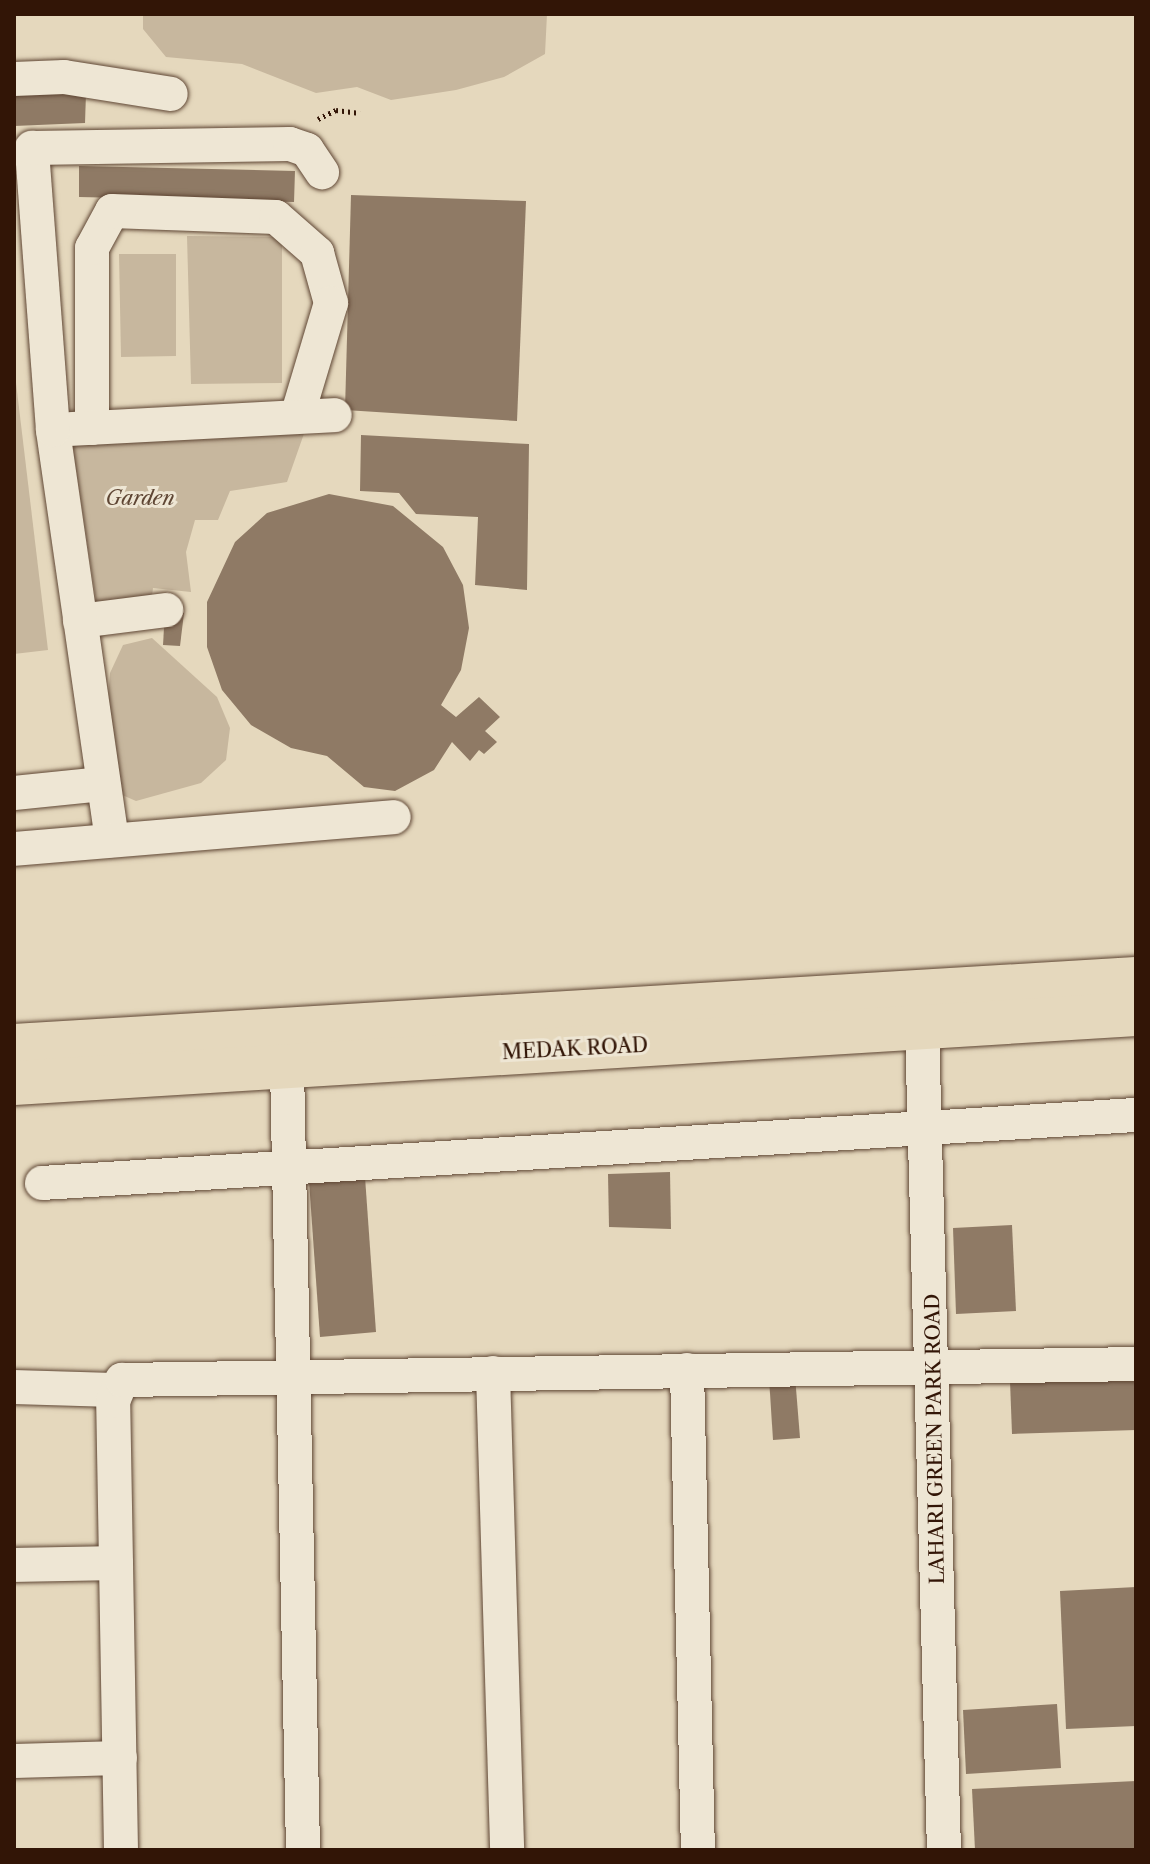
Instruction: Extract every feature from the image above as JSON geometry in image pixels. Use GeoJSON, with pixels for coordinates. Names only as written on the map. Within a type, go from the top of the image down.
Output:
{"type":"FeatureCollection","features":[{"type":"Feature","properties":{"kind":"main road","name":"MEDAK ROAD"},"geometry":{"type":"LineString","coordinates":[[14,1046],[1136,979]]}},
{"type":"Feature","properties":{"kind":"main road","name":"MEDAK ROAD"},"geometry":{"type":"LineString","coordinates":[[14,1083],[1136,1014]]}},
{"type":"Feature","properties":{"kind":"street"},"geometry":{"type":"LineString","coordinates":[[14,79],[64,77],[171,94]]}},
{"type":"Feature","properties":{"kind":"street"},"geometry":{"type":"LineString","coordinates":[[112,840],[53,430],[23,148],[290,144],[307,150],[322,172]]}},
{"type":"Feature","properties":{"kind":"street"},"geometry":{"type":"LineString","coordinates":[[92,428],[92,248],[112,211],[276,217],[317,253],[331,303],[297,416]]}},
{"type":"Feature","properties":{"kind":"street"},"geometry":{"type":"LineString","coordinates":[[53,430],[335,415]]}},
{"type":"Feature","properties":{"kind":"street"},"geometry":{"type":"LineString","coordinates":[[80,621],[166,610]]}},
{"type":"Feature","properties":{"kind":"street"},"geometry":{"type":"LineString","coordinates":[[14,793],[103,784]]}},
{"type":"Feature","properties":{"kind":"street"},"geometry":{"type":"LineString","coordinates":[[14,849],[394,817]]}},
{"type":"Feature","properties":{"kind":"street","name":"LAHARI GREEN PARK ROAD"},"geometry":{"type":"LineString","coordinates":[[922,1028],[935,1367],[944,1850]]}},
{"type":"Feature","properties":{"kind":"street"},"geometry":{"type":"LineString","coordinates":[[287,1067],[303,1850]]}},
{"type":"Feature","properties":{"kind":"street"},"geometry":{"type":"LineString","coordinates":[[42,1183],[1136,1115]]}},
{"type":"Feature","properties":{"kind":"street"},"geometry":{"type":"LineString","coordinates":[[14,1387],[113,1390],[138,1378],[1136,1364]]}},
{"type":"Feature","properties":{"kind":"street"},"geometry":{"type":"LineString","coordinates":[[687,1370],[698,1850]]}},
{"type":"Feature","properties":{"kind":"street"},"geometry":{"type":"LineString","coordinates":[[493,1373],[507,1850]]}},
{"type":"Feature","properties":{"kind":"street"},"geometry":{"type":"LineString","coordinates":[[113,1390],[121,1850]]}},
{"type":"Feature","properties":{"kind":"street"},"geometry":{"type":"LineString","coordinates":[[14,1565],[116,1563]]}},
{"type":"Feature","properties":{"kind":"street"},"geometry":{"type":"LineString","coordinates":[[14,1761],[120,1758]]}},
{"type":"Feature","properties":{"kind":"green space"},"geometry":{"type":"Polygon","coordinates":[[[143,14],[547,14],[545,54],[504,77],[456,90],[391,100],[357,87],[316,93],[242,64],[166,57],[143,29],[143,14]]]}},
{"type":"Feature","properties":{"kind":"green space"},"geometry":{"type":"Polygon","coordinates":[[[187,236],[282,237],[282,383],[191,384],[187,236]]]}},
{"type":"Feature","properties":{"kind":"green space"},"geometry":{"type":"Polygon","coordinates":[[[119,254],[176,254],[176,356],[121,357],[119,254]]]}},
{"type":"Feature","properties":{"kind":"green space"},"geometry":{"type":"Polygon","coordinates":[[[14,366],[48,650],[14,654],[14,366]]]}},
{"type":"Feature","properties":{"kind":"green space","name":"Garden"},"geometry":{"type":"Polygon","coordinates":[[[306,428],[287,482],[230,491],[218,520],[195,520],[186,552],[191,592],[153,588],[151,603],[96,601],[72,442],[306,428]]]}},
{"type":"Feature","properties":{"kind":"green space"},"geometry":{"type":"Polygon","coordinates":[[[152,638],[217,697],[230,728],[226,760],[201,783],[136,801],[120,794],[107,712],[110,673],[123,645],[152,638]]]}},
{"type":"Feature","properties":{"kind":"building"},"geometry":{"type":"Polygon","coordinates":[[[86,93],[85,123],[14,126],[14,95],[86,93]]]}},
{"type":"Feature","properties":{"kind":"building"},"geometry":{"type":"Polygon","coordinates":[[[79,166],[295,171],[294,202],[79,197],[79,166]]]}},
{"type":"Feature","properties":{"kind":"building"},"geometry":{"type":"Polygon","coordinates":[[[351,195],[526,201],[517,421],[345,410],[351,195]]]}},
{"type":"Feature","properties":{"kind":"building"},"geometry":{"type":"Polygon","coordinates":[[[361,435],[529,444],[527,590],[475,585],[478,517],[416,514],[399,493],[360,491],[361,435]]]}},
{"type":"Feature","properties":{"kind":"building"},"geometry":{"type":"Polygon","coordinates":[[[329,494],[393,506],[443,547],[463,585],[469,628],[461,670],[441,705],[456,717],[479,697],[500,717],[485,731],[497,742],[484,754],[479,750],[470,761],[452,742],[434,770],[395,791],[364,787],[327,756],[291,748],[251,725],[222,690],[207,647],[207,602],[235,542],[267,513],[329,494]]]}},
{"type":"Feature","properties":{"kind":"building"},"geometry":{"type":"Polygon","coordinates":[[[165,611],[184,613],[180,646],[163,645],[165,611]]]}},
{"type":"Feature","properties":{"kind":"building"},"geometry":{"type":"Polygon","coordinates":[[[670,1172],[671,1229],[609,1227],[608,1174],[670,1172]]]}},
{"type":"Feature","properties":{"kind":"building"},"geometry":{"type":"Polygon","coordinates":[[[365,1177],[376,1332],[320,1337],[309,1181],[365,1177]]]}},
{"type":"Feature","properties":{"kind":"building"},"geometry":{"type":"Polygon","coordinates":[[[1012,1225],[1016,1311],[956,1314],[953,1228],[1012,1225]]]}},
{"type":"Feature","properties":{"kind":"building"},"geometry":{"type":"Polygon","coordinates":[[[795,1376],[800,1438],[773,1440],[769,1378],[795,1376]]]}},
{"type":"Feature","properties":{"kind":"building"},"geometry":{"type":"Polygon","coordinates":[[[1136,1378],[1136,1430],[1012,1434],[1010,1381],[1136,1378]]]}},
{"type":"Feature","properties":{"kind":"building"},"geometry":{"type":"Polygon","coordinates":[[[1136,1587],[1136,1726],[1066,1729],[1060,1591],[1136,1587]]]}},
{"type":"Feature","properties":{"kind":"building"},"geometry":{"type":"Polygon","coordinates":[[[1057,1704],[1061,1768],[966,1774],[963,1710],[1057,1704]]]}},
{"type":"Feature","properties":{"kind":"building"},"geometry":{"type":"Polygon","coordinates":[[[1136,1781],[1136,1850],[975,1850],[972,1789],[1136,1781]]]}}]}
